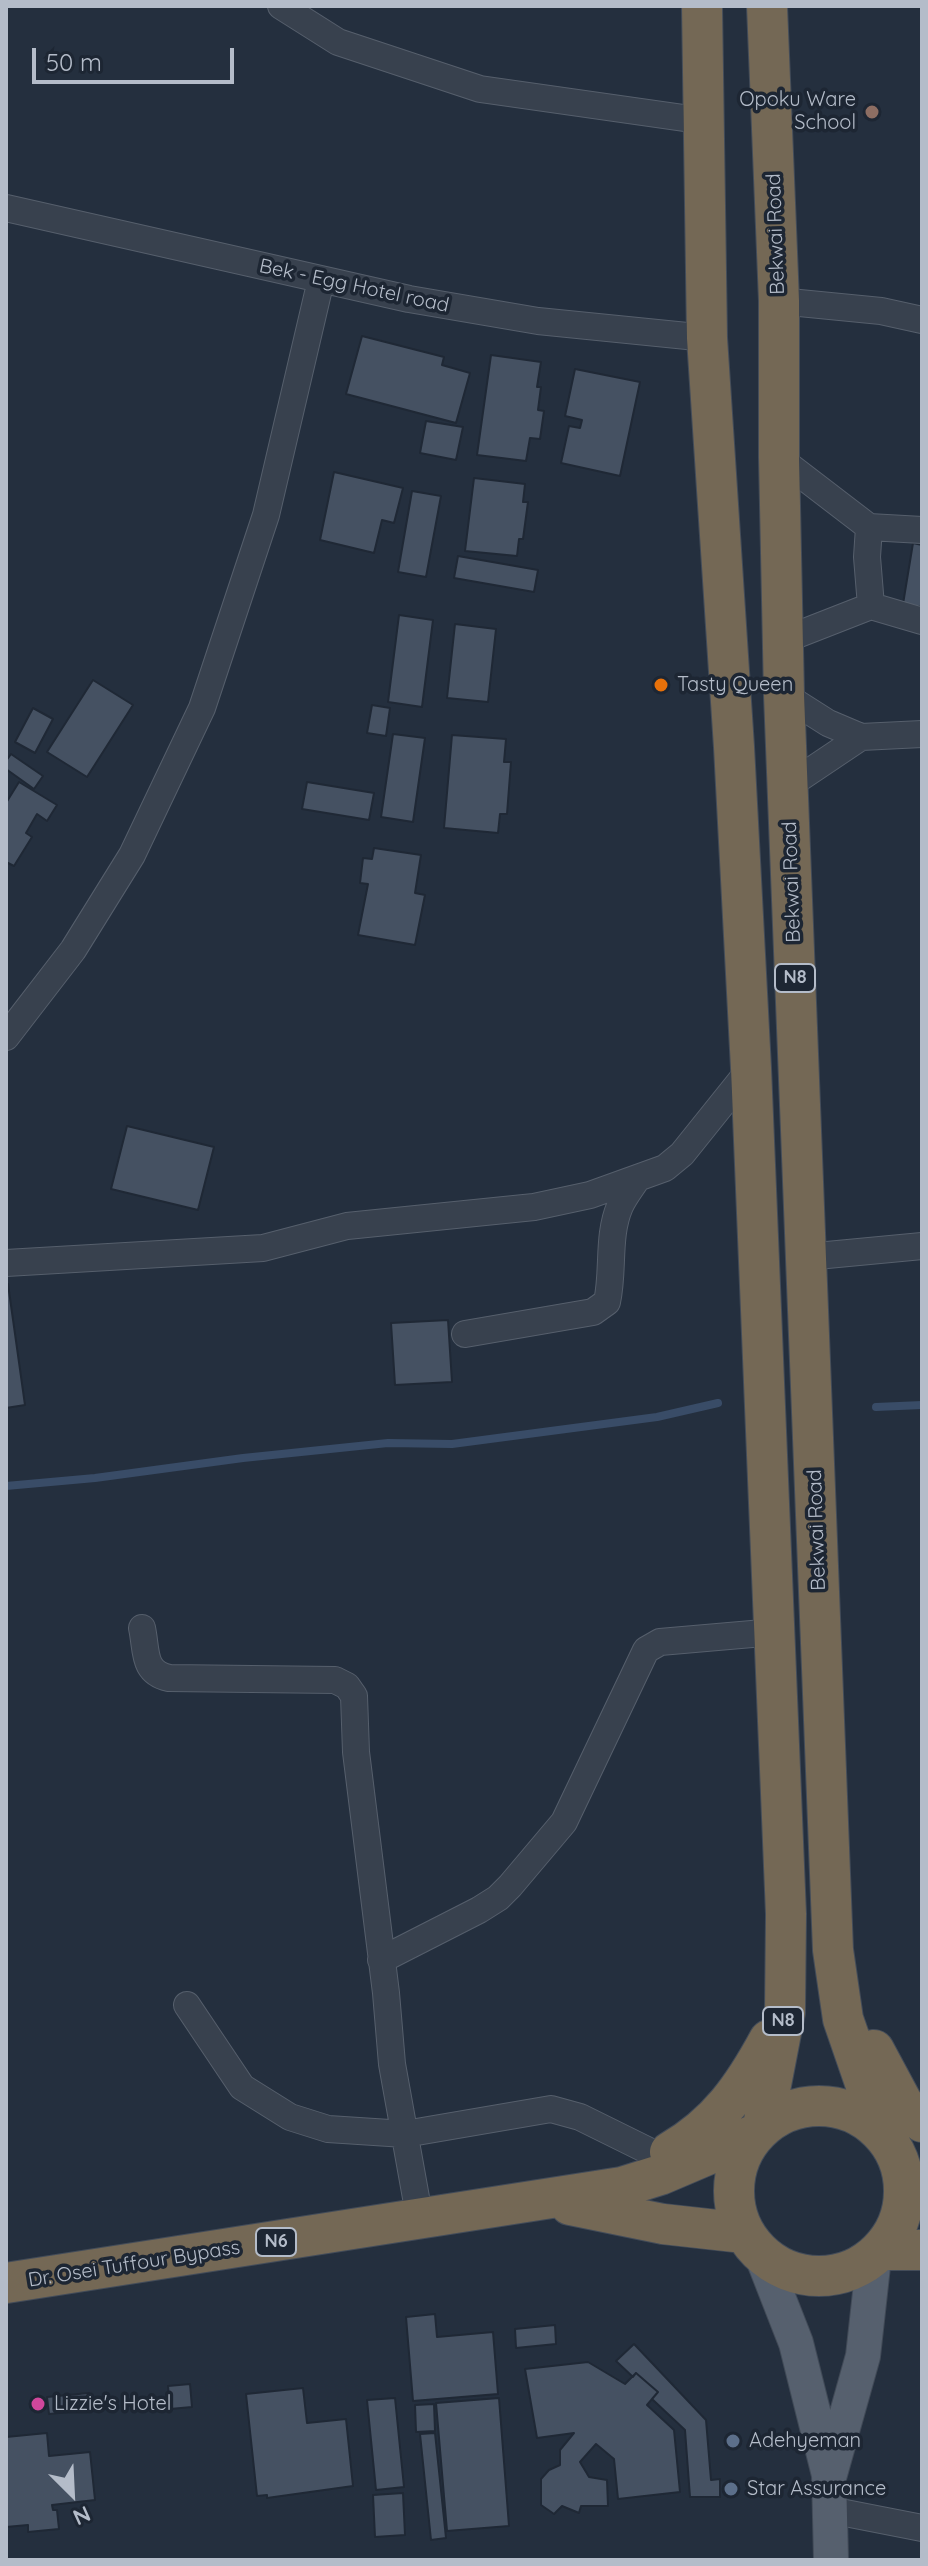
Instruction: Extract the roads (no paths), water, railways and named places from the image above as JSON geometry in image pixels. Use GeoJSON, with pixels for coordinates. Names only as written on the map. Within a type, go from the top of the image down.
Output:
{"type":"FeatureCollection","features":[{"type":"Feature","properties":{"kind":"highway","name":"N8"},"geometry":{"type":"LineString","coordinates":[[702,6],[707,338],[751,1068],[786,1914],[785,2012],[759,2130]]}},
{"type":"Feature","properties":{"kind":"highway"},"geometry":{"type":"LineString","coordinates":[[703,46],[768,25]]}},
{"type":"Feature","properties":{"kind":"highway","name":"Bekwai Road"},"geometry":{"type":"LineString","coordinates":[[768,25],[779,301],[784,695],[833,1950],[843,2019],[897,2131]]}},
{"type":"Feature","properties":{"kind":"highway"},"geometry":{"type":"LineString","coordinates":[[560,2198],[661,2157],[712,2123],[746,2082],[785,2012]]}},
{"type":"Feature","properties":{"kind":"highway","name":"N6"},"geometry":{"type":"LineString","coordinates":[[759,2130],[786,2112],[811,2105],[837,2107],[897,2131],[922,2160]]}},
{"type":"Feature","properties":{"kind":"highway"},"geometry":{"type":"LineString","coordinates":[[753,2244],[733,2200],[737,2165],[759,2130]]}},
{"type":"Feature","properties":{"kind":"highway","name":"Dr. Osei Tuffour Bypass"},"geometry":{"type":"LineString","coordinates":[[6,2283],[560,2198],[638,2183],[759,2130]]}},
{"type":"Feature","properties":{"kind":"highway"},"geometry":{"type":"LineString","coordinates":[[878,2253],[898,2224],[905,2195],[897,2131]]}},
{"type":"Feature","properties":{"kind":"highway","name":"Dr. Osei Tuffour Bypass"},"geometry":{"type":"LineString","coordinates":[[560,2198],[753,2244]]}},
{"type":"Feature","properties":{"kind":"highway","name":"N6"},"geometry":{"type":"LineString","coordinates":[[753,2244],[783,2269],[806,2276],[830,2276],[853,2269],[878,2253],[922,2250]]}},
{"type":"Feature","properties":{"kind":"main road"},"geometry":{"type":"LineString","coordinates":[[753,2244],[796,2343],[829,2475],[831,2560]]}},
{"type":"Feature","properties":{"kind":"main road"},"geometry":{"type":"LineString","coordinates":[[829,2475],[863,2356],[878,2253]]}},
{"type":"Feature","properties":{"kind":"street"},"geometry":{"type":"LineString","coordinates":[[281,6],[338,42],[480,89],[705,121]]}},
{"type":"Feature","properties":{"kind":"street","name":"Bek - Egg Hotel road"},"geometry":{"type":"LineString","coordinates":[[6,208],[409,299],[538,321],[707,338]]}},
{"type":"Feature","properties":{"kind":"street"},"geometry":{"type":"LineString","coordinates":[[6,1037],[73,950],[132,855],[202,708],[266,515],[321,280]]}},
{"type":"Feature","properties":{"kind":"street"},"geometry":{"type":"LineString","coordinates":[[779,301],[881,311],[922,320]]}},
{"type":"Feature","properties":{"kind":"street"},"geometry":{"type":"LineString","coordinates":[[779,458],[869,527],[922,530]]}},
{"type":"Feature","properties":{"kind":"street"},"geometry":{"type":"LineString","coordinates":[[869,527],[867,557],[871,606]]}},
{"type":"Feature","properties":{"kind":"street"},"geometry":{"type":"LineString","coordinates":[[784,640],[871,606],[922,621]]}},
{"type":"Feature","properties":{"kind":"street"},"geometry":{"type":"LineString","coordinates":[[784,695],[828,723],[861,737],[922,734]]}},
{"type":"Feature","properties":{"kind":"street"},"geometry":{"type":"LineString","coordinates":[[788,786],[861,737]]}},
{"type":"Feature","properties":{"kind":"street"},"geometry":{"type":"LineString","coordinates":[[6,1263],[263,1248],[347,1226],[534,1207],[590,1195],[665,1168],[682,1154],[751,1068]]}},
{"type":"Feature","properties":{"kind":"street"},"geometry":{"type":"LineString","coordinates":[[465,1334],[593,1312],[607,1302],[614,1225],[620,1204],[637,1179]]}},
{"type":"Feature","properties":{"kind":"street"},"geometry":{"type":"LineString","coordinates":[[806,1257],[922,1246]]}},
{"type":"Feature","properties":{"kind":"street"},"geometry":{"type":"LineString","coordinates":[[142,1628],[149,1667],[156,1675],[169,1678],[335,1680],[347,1686],[354,1696],[356,1752],[392,2064],[420,2220]]}},
{"type":"Feature","properties":{"kind":"street"},"geometry":{"type":"LineString","coordinates":[[381,1960],[479,1910],[510,1886],[564,1822],[646,1650],[660,1642],[775,1632]]}},
{"type":"Feature","properties":{"kind":"street"},"geometry":{"type":"LineString","coordinates":[[187,2005],[242,2087],[290,2117],[328,2129],[405,2134],[551,2109],[580,2117],[661,2157]]}},
{"type":"Feature","properties":{"kind":"street"},"geometry":{"type":"LineString","coordinates":[[830,2510],[922,2528]]}},
{"type":"Feature","properties":{"kind":"waterway"},"geometry":{"type":"LineString","coordinates":[[6,1486],[388,1443],[452,1444],[657,1417],[718,1403]]}},
{"type":"Feature","properties":{"kind":"waterway"},"geometry":{"type":"LineString","coordinates":[[876,1407],[922,1405]]}},
{"type":"Feature","properties":{"kind":"place","name":"Opoku Ware School"},"geometry":{"type":"Point","coordinates":[872,112]}},
{"type":"Feature","properties":{"kind":"place","name":"Tasty Queen"},"geometry":{"type":"Point","coordinates":[661,685]}},
{"type":"Feature","properties":{"kind":"place","name":"Lizzie's Hotel"},"geometry":{"type":"Point","coordinates":[38,2404]}},
{"type":"Feature","properties":{"kind":"place","name":"Adehyeman"},"geometry":{"type":"Point","coordinates":[733,2441]}},
{"type":"Feature","properties":{"kind":"place","name":"Star Assurance"},"geometry":{"type":"Point","coordinates":[731,2489]}}]}
